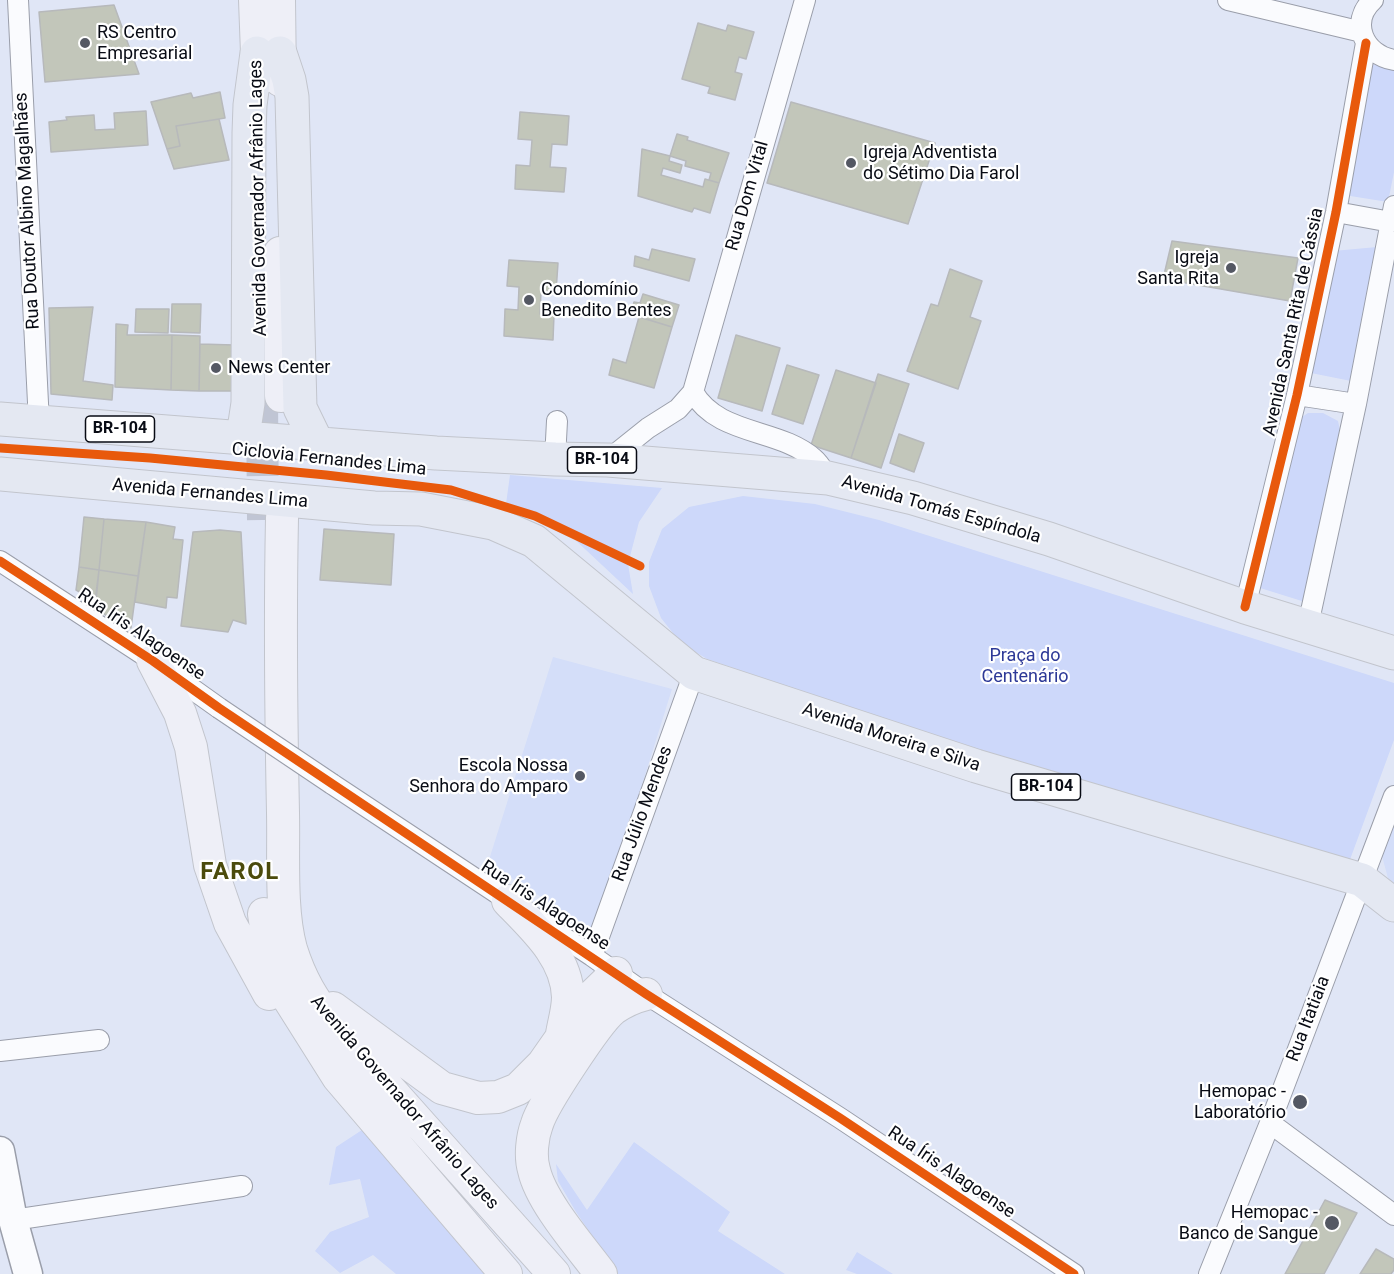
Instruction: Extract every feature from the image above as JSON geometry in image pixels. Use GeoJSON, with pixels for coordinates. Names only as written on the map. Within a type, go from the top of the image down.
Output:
{"type":"FeatureCollection","features":[{"type":"Feature","properties":{"kind":"highway"},"geometry":{"type":"LineString","coordinates":[[240,437],[248,403],[250,105],[268,53]]}},
{"type":"Feature","properties":{"kind":"highway"},"geometry":{"type":"LineString","coordinates":[[268,53],[289,80],[292,107],[300,408],[317,443]]}},
{"type":"Feature","properties":{"kind":"highway","name":"BR-104"},"geometry":{"type":"LineString","coordinates":[[0,419],[317,443]]}},
{"type":"Feature","properties":{"kind":"highway","name":"Avenida Tomás Espíndola"},"geometry":{"type":"LineString","coordinates":[[317,443],[436,453],[608,460],[828,478],[914,498],[1049,539],[1245,607],[1394,652]]}},
{"type":"Feature","properties":{"kind":"highway","name":"Avenida Fernandes Lima"},"geometry":{"type":"LineString","coordinates":[[0,474],[374,508],[421,509]]}},
{"type":"Feature","properties":{"kind":"highway","name":"Avenida Moreira e Silva"},"geometry":{"type":"LineString","coordinates":[[421,509],[493,523],[534,541],[694,673],[976,766],[1362,880],[1394,905]]}},
{"type":"Feature","properties":{"kind":"main road","name":"Avenida Governador Afrânio Lages"},"geometry":{"type":"LineString","coordinates":[[255,0],[268,53]]}},
{"type":"Feature","properties":{"kind":"main road","name":"Avenida Governador Afrânio Lages"},"geometry":{"type":"LineString","coordinates":[[272,396],[268,53],[279,0]]}},
{"type":"Feature","properties":{"kind":"main road","name":"Avenida Governador Afrânio Lages"},"geometry":{"type":"LineString","coordinates":[[506,1274],[338,1077],[280,985],[271,958],[264,921],[273,519],[287,924],[291,947],[307,991],[332,1025],[554,1274]]}},
{"type":"Feature","properties":{"kind":"main road"},"geometry":{"type":"LineString","coordinates":[[153,661],[180,713],[191,747],[210,865],[230,923],[275,1006],[338,1077]]}},
{"type":"Feature","properties":{"kind":"main road"},"geometry":{"type":"LineString","coordinates":[[186,730],[197,709],[219,708]]}},
{"type":"Feature","properties":{"kind":"main road"},"geometry":{"type":"LineString","coordinates":[[508,902],[546,941],[564,973],[568,998],[562,1035]]}},
{"type":"Feature","properties":{"kind":"main road"},"geometry":{"type":"LineString","coordinates":[[307,991],[357,1024],[441,1088],[478,1098],[498,1097],[519,1089],[543,1064],[587,1001],[604,964]]}},
{"type":"Feature","properties":{"kind":"main road"},"geometry":{"type":"LineString","coordinates":[[601,1274],[546,1199],[534,1170],[532,1148],[537,1124],[597,1026],[612,1010],[633,997],[646,994]]}},
{"type":"Feature","properties":{"kind":"street","name":"Rua Doutor Albino Magalhães"},"geometry":{"type":"LineString","coordinates":[[18,0],[39,423]]}},
{"type":"Feature","properties":{"kind":"street","name":"Rua Dom Vital"},"geometry":{"type":"LineString","coordinates":[[693,392],[805,0]]}},
{"type":"Feature","properties":{"kind":"street"},"geometry":{"type":"LineString","coordinates":[[1228,0],[1366,18],[1373,52],[1394,60]]}},
{"type":"Feature","properties":{"kind":"street","name":"Avenida Santa Rita de Cássia"},"geometry":{"type":"LineString","coordinates":[[1245,607],[1297,395],[1336,212],[1366,18]]}},
{"type":"Feature","properties":{"kind":"street"},"geometry":{"type":"LineString","coordinates":[[1308,625],[1356,404],[1393,214],[1336,212]]}},
{"type":"Feature","properties":{"kind":"street"},"geometry":{"type":"LineString","coordinates":[[608,460],[648,428],[678,408],[693,392],[704,408],[721,419],[777,440],[814,459],[828,478]]}},
{"type":"Feature","properties":{"kind":"street"},"geometry":{"type":"LineString","coordinates":[[1297,395],[1356,404]]}},
{"type":"Feature","properties":{"kind":"street"},"geometry":{"type":"LineString","coordinates":[[555,459],[557,422]]}},
{"type":"Feature","properties":{"kind":"street","name":"Rua Íris Alagoense"},"geometry":{"type":"LineString","coordinates":[[0,561],[153,661],[219,708],[646,994],[840,1118],[1047,1267],[1074,1274]]}},
{"type":"Feature","properties":{"kind":"street","name":"Rua Júlio Mendes"},"geometry":{"type":"LineString","coordinates":[[604,964],[694,673]]}},
{"type":"Feature","properties":{"kind":"street","name":"Rua Itatiaia"},"geometry":{"type":"LineString","coordinates":[[1209,1274],[1270,1123],[1394,796]]}},
{"type":"Feature","properties":{"kind":"street"},"geometry":{"type":"LineString","coordinates":[[0,1051],[99,1040]]}},
{"type":"Feature","properties":{"kind":"street"},"geometry":{"type":"LineString","coordinates":[[1270,1123],[1394,1215]]}},
{"type":"Feature","properties":{"kind":"street"},"geometry":{"type":"LineString","coordinates":[[0,1150],[13,1220],[28,1274]]}},
{"type":"Feature","properties":{"kind":"street"},"geometry":{"type":"LineString","coordinates":[[13,1220],[242,1186]]}},
{"type":"Feature","properties":{"kind":"shaded area","name":"Escola Nossa Senhora do Amparo"},"geometry":{"type":"Polygon","coordinates":[[[553,657],[672,689],[596,932],[488,863],[553,657]]]}},
{"type":"Feature","properties":{"kind":"shaded area"},"geometry":{"type":"Polygon","coordinates":[[[1394,825],[1394,885],[1389,882],[1382,856],[1394,825]]]}},
{"type":"Feature","properties":{"kind":"green space"},"geometry":{"type":"Polygon","coordinates":[[[1394,64],[1394,172],[1388,202],[1344,195],[1368,65],[1394,64]]]}},
{"type":"Feature","properties":{"kind":"green space"},"geometry":{"type":"Polygon","coordinates":[[[1377,247],[1351,381],[1311,373],[1333,251],[1377,247]]]}},
{"type":"Feature","properties":{"kind":"green space"},"geometry":{"type":"Polygon","coordinates":[[[1308,413],[1323,413],[1338,421],[1341,435],[1305,602],[1257,587],[1296,421],[1308,413]]]}},
{"type":"Feature","properties":{"kind":"green space"},"geometry":{"type":"Polygon","coordinates":[[[510,475],[662,488],[639,522],[628,564],[633,594],[571,536],[506,504],[510,475]]]}},
{"type":"Feature","properties":{"kind":"green space","name":"Praça do Centenário"},"geometry":{"type":"Polygon","coordinates":[[[743,496],[815,504],[879,520],[1394,683],[1394,740],[1348,865],[986,754],[707,659],[681,643],[661,618],[649,586],[649,562],[662,529],[689,507],[743,496]]]}},
{"type":"Feature","properties":{"kind":"green space"},"geometry":{"type":"Polygon","coordinates":[[[362,1130],[418,1189],[488,1274],[396,1274],[373,1255],[340,1273],[315,1251],[330,1232],[369,1217],[360,1179],[329,1185],[336,1147],[362,1130]]]}},
{"type":"Feature","properties":{"kind":"green space"},"geometry":{"type":"Polygon","coordinates":[[[634,1142],[730,1212],[718,1231],[785,1274],[618,1274],[558,1181],[556,1164],[587,1210],[634,1142]]]}},
{"type":"Feature","properties":{"kind":"green space"},"geometry":{"type":"Polygon","coordinates":[[[857,1252],[893,1274],[857,1274],[846,1270],[857,1252]]]}},
{"type":"Feature","properties":{"kind":"building","name":"RS Centro Empresarial"},"geometry":{"type":"Polygon","coordinates":[[[114,5],[139,74],[45,82],[39,12],[114,5]]]}},
{"type":"Feature","properties":{"kind":"building"},"geometry":{"type":"Polygon","coordinates":[[[698,23],[726,31],[728,25],[754,32],[746,59],[739,57],[735,72],[742,74],[735,100],[708,93],[710,87],[682,79],[698,23]]]}},
{"type":"Feature","properties":{"kind":"building"},"geometry":{"type":"Polygon","coordinates":[[[220,92],[225,118],[176,126],[180,146],[167,149],[151,102],[191,93],[193,98],[220,92]]]}},
{"type":"Feature","properties":{"kind":"building","name":"Igreja Adventista do Sétimo Dia Farol"},"geometry":{"type":"Polygon","coordinates":[[[791,102],[935,143],[908,224],[767,183],[791,102]]]}},
{"type":"Feature","properties":{"kind":"building"},"geometry":{"type":"Polygon","coordinates":[[[146,111],[148,145],[51,152],[49,122],[67,120],[66,117],[94,115],[95,130],[115,129],[114,113],[146,111]]]}},
{"type":"Feature","properties":{"kind":"building"},"geometry":{"type":"Polygon","coordinates":[[[520,112],[569,116],[567,145],[552,144],[550,167],[566,168],[564,192],[515,189],[516,165],[530,166],[532,140],[518,139],[520,112]]]}},
{"type":"Feature","properties":{"kind":"building"},"geometry":{"type":"Polygon","coordinates":[[[219,119],[229,160],[174,169],[167,149],[180,146],[176,126],[219,119]]]}},
{"type":"Feature","properties":{"kind":"building"},"geometry":{"type":"Polygon","coordinates":[[[677,134],[688,137],[687,140],[729,153],[719,183],[709,180],[711,173],[685,166],[686,161],[670,156],[677,134]]]}},
{"type":"Feature","properties":{"kind":"building"},"geometry":{"type":"Polygon","coordinates":[[[642,149],[670,156],[669,161],[682,165],[680,173],[663,168],[661,175],[703,187],[705,179],[719,183],[710,213],[694,208],[692,212],[638,196],[642,149]]]}},
{"type":"Feature","properties":{"kind":"building","name":"Igreja Santa Rita"},"geometry":{"type":"Polygon","coordinates":[[[1172,241],[1298,258],[1290,301],[1163,279],[1172,241]]]}},
{"type":"Feature","properties":{"kind":"building"},"geometry":{"type":"Polygon","coordinates":[[[652,249],[695,259],[689,281],[634,266],[635,256],[649,260],[652,249]]]}},
{"type":"Feature","properties":{"kind":"building","name":"Condomínio Benedito Bentes"},"geometry":{"type":"Polygon","coordinates":[[[509,260],[558,263],[556,292],[541,291],[540,314],[554,315],[553,340],[504,336],[505,309],[518,310],[519,287],[507,286],[509,260]]]}},
{"type":"Feature","properties":{"kind":"building"},"geometry":{"type":"Polygon","coordinates":[[[950,269],[982,281],[970,317],[981,321],[958,389],[907,371],[931,304],[938,306],[950,269]]]}},
{"type":"Feature","properties":{"kind":"building"},"geometry":{"type":"Polygon","coordinates":[[[643,294],[679,305],[672,327],[630,314],[634,302],[640,303],[643,294]]]}},
{"type":"Feature","properties":{"kind":"building"},"geometry":{"type":"Polygon","coordinates":[[[172,304],[201,304],[200,333],[171,332],[172,304]]]}},
{"type":"Feature","properties":{"kind":"building"},"geometry":{"type":"Polygon","coordinates":[[[93,307],[83,381],[113,385],[112,400],[51,394],[49,308],[93,307]]]}},
{"type":"Feature","properties":{"kind":"building"},"geometry":{"type":"Polygon","coordinates":[[[136,309],[169,309],[168,333],[135,332],[136,309]]]}},
{"type":"Feature","properties":{"kind":"building"},"geometry":{"type":"Polygon","coordinates":[[[639,317],[672,327],[654,388],[609,375],[613,359],[626,363],[639,317]]]}},
{"type":"Feature","properties":{"kind":"building"},"geometry":{"type":"Polygon","coordinates":[[[116,324],[128,325],[127,335],[172,335],[171,390],[115,387],[116,324]]]}},
{"type":"Feature","properties":{"kind":"building"},"geometry":{"type":"Polygon","coordinates":[[[172,335],[200,336],[199,391],[171,390],[172,335]]]}},
{"type":"Feature","properties":{"kind":"building"},"geometry":{"type":"Polygon","coordinates":[[[736,335],[780,348],[762,411],[718,398],[736,335]]]}},
{"type":"Feature","properties":{"kind":"building","name":"News Center"},"geometry":{"type":"Polygon","coordinates":[[[200,344],[234,345],[233,391],[199,391],[200,344]]]}},
{"type":"Feature","properties":{"kind":"building"},"geometry":{"type":"Polygon","coordinates":[[[787,365],[819,375],[803,424],[772,414],[787,365]]]}},
{"type":"Feature","properties":{"kind":"building"},"geometry":{"type":"Polygon","coordinates":[[[836,370],[876,383],[851,458],[811,445],[836,370]]]}},
{"type":"Feature","properties":{"kind":"building"},"geometry":{"type":"Polygon","coordinates":[[[878,374],[909,384],[881,468],[851,458],[878,374]]]}},
{"type":"Feature","properties":{"kind":"building"},"geometry":{"type":"Polygon","coordinates":[[[899,434],[924,443],[914,472],[890,463],[899,434]]]}},
{"type":"Feature","properties":{"kind":"building"},"geometry":{"type":"Polygon","coordinates":[[[84,517],[104,519],[99,570],[79,567],[84,517]]]}},
{"type":"Feature","properties":{"kind":"building"},"geometry":{"type":"Polygon","coordinates":[[[104,519],[146,522],[138,576],[99,570],[104,519]]]}},
{"type":"Feature","properties":{"kind":"building"},"geometry":{"type":"Polygon","coordinates":[[[146,522],[175,527],[173,539],[183,540],[177,598],[167,597],[166,608],[135,602],[146,522]]]}},
{"type":"Feature","properties":{"kind":"building"},"geometry":{"type":"Polygon","coordinates":[[[324,529],[394,534],[391,585],[320,580],[324,529]]]}},
{"type":"Feature","properties":{"kind":"building"},"geometry":{"type":"Polygon","coordinates":[[[220,530],[241,532],[246,624],[233,620],[228,632],[181,626],[193,532],[220,530]]]}},
{"type":"Feature","properties":{"kind":"building"},"geometry":{"type":"Polygon","coordinates":[[[79,567],[99,570],[96,601],[76,590],[79,567]]]}},
{"type":"Feature","properties":{"kind":"building"},"geometry":{"type":"Polygon","coordinates":[[[99,570],[138,576],[131,628],[94,609],[99,570]]]}},
{"type":"Feature","properties":{"kind":"building"},"geometry":{"type":"Polygon","coordinates":[[[1325,1200],[1357,1213],[1324,1274],[1285,1274],[1325,1200]]]}},
{"type":"Feature","properties":{"kind":"building"},"geometry":{"type":"Polygon","coordinates":[[[1376,1249],[1394,1259],[1394,1270],[1391,1274],[1360,1274],[1376,1249]]]}},
{"type":"Feature","properties":{"kind":"tunnel"},"geometry":{"type":"LineString","coordinates":[[262,396],[263,520]]}},
{"type":"Feature","properties":{"kind":"cycle path"},"geometry":{"type":"LineString","coordinates":[[1245,607],[1297,395],[1336,212],[1366,43]]}},
{"type":"Feature","properties":{"kind":"cycle path","name":"Ciclovia Fernandes Lima"},"geometry":{"type":"LineString","coordinates":[[0,448],[150,458],[451,490],[535,516],[640,566]]}},
{"type":"Feature","properties":{"kind":"cycle path"},"geometry":{"type":"LineString","coordinates":[[0,561],[153,661],[219,708],[646,994],[840,1118],[1074,1274]]}},
{"type":"Feature","properties":{"kind":"place","name":"RS Centro Empresarial"},"geometry":{"type":"Point","coordinates":[85,43]}},
{"type":"Feature","properties":{"kind":"place","name":"Igreja Adventista do Sétimo Dia Farol"},"geometry":{"type":"Point","coordinates":[851,163]}},
{"type":"Feature","properties":{"kind":"place","name":"Igreja Santa Rita"},"geometry":{"type":"Point","coordinates":[1231,268]}},
{"type":"Feature","properties":{"kind":"place","name":"Condomínio Benedito Bentes"},"geometry":{"type":"Point","coordinates":[529,300]}},
{"type":"Feature","properties":{"kind":"place","name":"News Center"},"geometry":{"type":"Point","coordinates":[216,368]}},
{"type":"Feature","properties":{"kind":"place","name":"Escola Nossa Senhora do Amparo"},"geometry":{"type":"Point","coordinates":[580,776]}},
{"type":"Feature","properties":{"kind":"place","name":"Hemopac - Laboratório"},"geometry":{"type":"Point","coordinates":[1300,1102]}},
{"type":"Feature","properties":{"kind":"place","name":"Hemopac - Banco de Sangue"},"geometry":{"type":"Point","coordinates":[1332,1223]}},
{"type":"Feature","properties":{"kind":"district","name":"FAROL"},"geometry":{"type":"Point","coordinates":[240,873]}}]}
